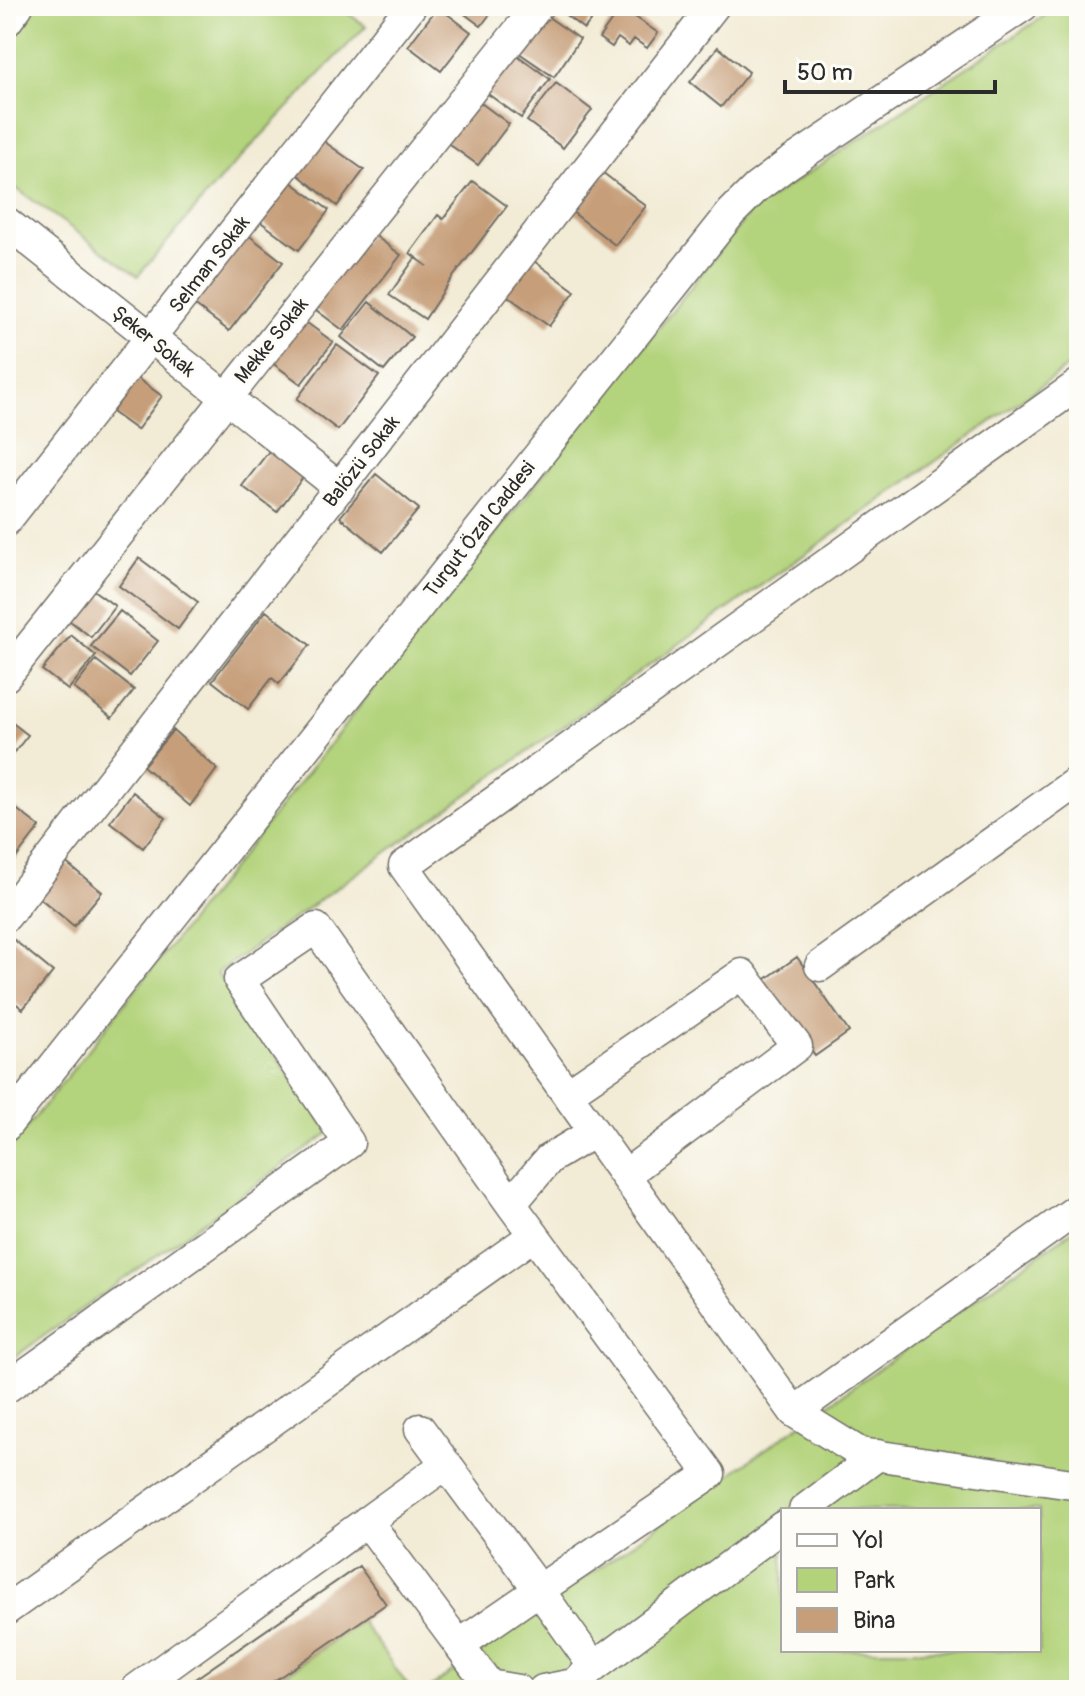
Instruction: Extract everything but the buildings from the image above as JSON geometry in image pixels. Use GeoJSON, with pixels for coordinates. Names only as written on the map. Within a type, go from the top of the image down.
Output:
{"type":"FeatureCollection","features":[{"type":"Feature","properties":{"kind":"street"},"geometry":{"type":"LineString","coordinates":[[6,22],[18,6]]}},
{"type":"Feature","properties":{"kind":"street","name":"Selman Sokak"},"geometry":{"type":"LineString","coordinates":[[6,521],[411,6]]}},
{"type":"Feature","properties":{"kind":"street","name":"Mekke Sokak"},"geometry":{"type":"LineString","coordinates":[[6,676],[538,6]]}},
{"type":"Feature","properties":{"kind":"street","name":"Balözü Sokak"},"geometry":{"type":"LineString","coordinates":[[6,916],[714,6]]}},
{"type":"Feature","properties":{"kind":"street","name":"Turgut Özal Caddesi"},"geometry":{"type":"LineString","coordinates":[[6,1126],[731,213],[756,188],[788,164],[1023,6]]}},
{"type":"Feature","properties":{"kind":"street","name":"Şeker Sokak"},"geometry":{"type":"LineString","coordinates":[[6,222],[340,488]]}},
{"type":"Feature","properties":{"kind":"street"},"geometry":{"type":"LineString","coordinates":[[1079,384],[404,866],[794,1412],[860,1453],[1079,1485]]}},
{"type":"Feature","properties":{"kind":"street"},"geometry":{"type":"LineString","coordinates":[[820,966],[1079,780]]}},
{"type":"Feature","properties":{"kind":"street"},"geometry":{"type":"LineString","coordinates":[[6,1388],[349,1143],[239,980],[316,928],[511,1204],[710,1474],[459,1645]]}},
{"type":"Feature","properties":{"kind":"street"},"geometry":{"type":"LineString","coordinates":[[567,1094],[742,974],[797,1046],[625,1175]]}},
{"type":"Feature","properties":{"kind":"street"},"geometry":{"type":"LineString","coordinates":[[511,1204],[549,1159],[594,1132]]}},
{"type":"Feature","properties":{"kind":"street"},"geometry":{"type":"LineString","coordinates":[[794,1412],[1079,1208]]}},
{"type":"Feature","properties":{"kind":"street"},"geometry":{"type":"LineString","coordinates":[[6,1610],[534,1235]]}},
{"type":"Feature","properties":{"kind":"street"},"geometry":{"type":"LineString","coordinates":[[420,1429],[594,1667]]}},
{"type":"Feature","properties":{"kind":"street"},"geometry":{"type":"LineString","coordinates":[[807,1508],[878,1455]]}},
{"type":"Feature","properties":{"kind":"street"},"geometry":{"type":"LineString","coordinates":[[135,1690],[446,1464]]}},
{"type":"Feature","properties":{"kind":"street"},"geometry":{"type":"LineString","coordinates":[[367,1521],[489,1685],[518,1690]]}},
{"type":"Feature","properties":{"kind":"street"},"geometry":{"type":"LineString","coordinates":[[543,1690],[574,1684],[781,1527]]}},
{"type":"Feature","properties":{"kind":"green space"},"geometry":{"type":"Polygon","coordinates":[[[31,6],[337,6],[366,26],[225,174],[138,276],[6,181],[6,38],[31,6]]]}},
{"type":"Feature","properties":{"kind":"green space"},"geometry":{"type":"Polygon","coordinates":[[[1059,6],[1079,6],[1079,359],[217,973],[330,1132],[6,1363],[6,1154],[751,211],[1059,6]]]}},
{"type":"Feature","properties":{"kind":"green space"},"geometry":{"type":"Polygon","coordinates":[[[1079,1226],[1079,1690],[427,1690],[1079,1226]]]}},
{"type":"Feature","properties":{"kind":"green space"},"geometry":{"type":"Polygon","coordinates":[[[361,1621],[411,1690],[264,1690],[361,1621]]]}}]}
